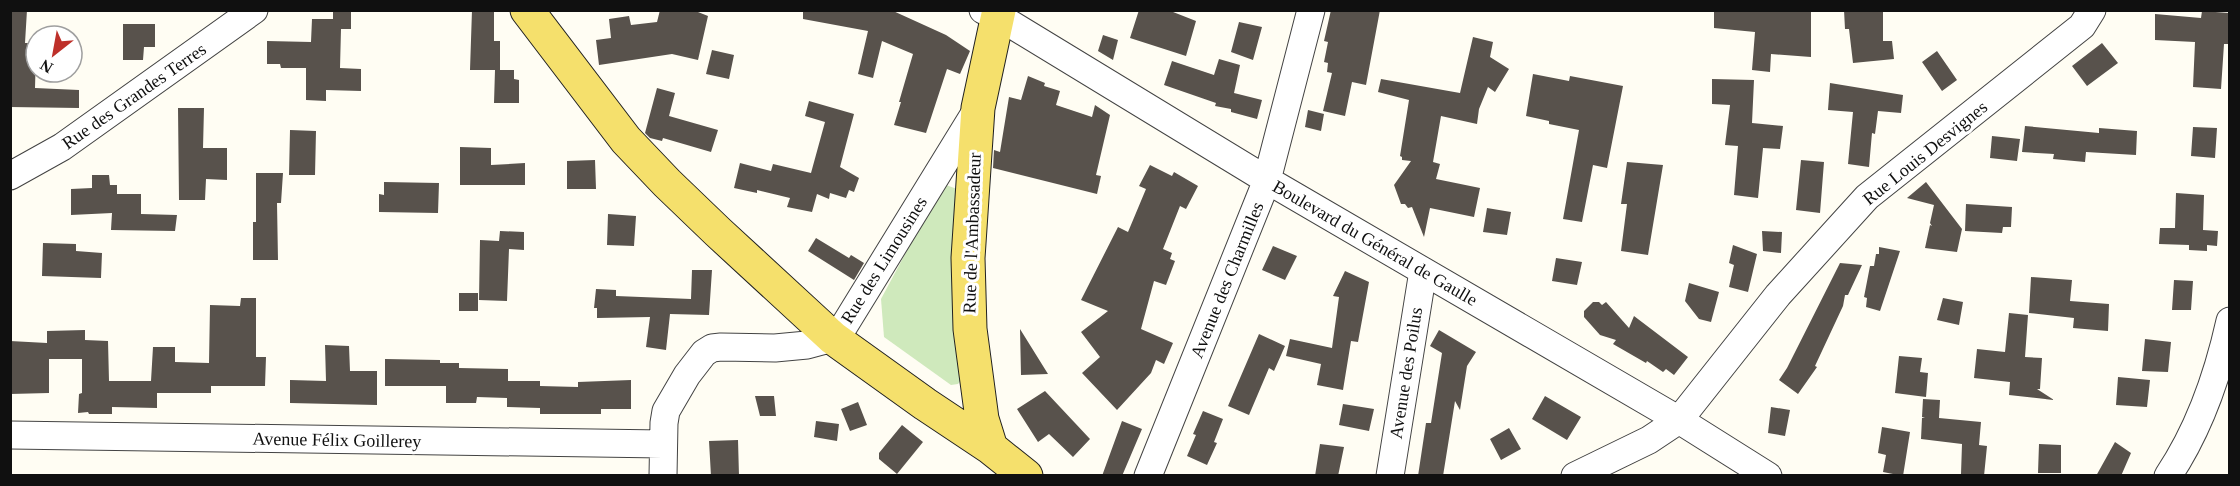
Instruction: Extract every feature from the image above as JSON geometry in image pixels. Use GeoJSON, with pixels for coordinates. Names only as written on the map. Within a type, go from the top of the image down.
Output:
{"type":"FeatureCollection","features":[{"type":"Feature","properties":{"kind":"main road"},"geometry":{"type":"LineString","coordinates":[[527,10],[634,149],[832,338],[992,448],[1026,476]]}},
{"type":"Feature","properties":{"kind":"main road","name":"Rue de l'Ambassadeur"},"geometry":{"type":"LineString","coordinates":[[992,448],[982,419],[969,329],[968,258],[978,108],[993,13]]}},
{"type":"Feature","properties":{"kind":"main road"},"geometry":{"type":"LineString","coordinates":[[925,404],[953,403],[961,400],[978,385]]}},
{"type":"Feature","properties":{"kind":"street","name":"Rue des Grandes Terres"},"geometry":{"type":"LineString","coordinates":[[10,176],[62,147],[254,10]]}},
{"type":"Feature","properties":{"kind":"street","name":"Avenue des Charmilles"},"geometry":{"type":"LineString","coordinates":[[1148,476],[1267,180],[1311,10]]}},
{"type":"Feature","properties":{"kind":"street","name":"Rue Louis Desvignes"},"geometry":{"type":"LineString","coordinates":[[1575,476],[1649,440],[1678,420],[1778,295],[1867,197],[2082,26],[2092,10]]}},
{"type":"Feature","properties":{"kind":"street","name":"Boulevard du Général de Gaulle"},"geometry":{"type":"LineString","coordinates":[[993,13],[1267,180],[1678,420],[1768,476]]}},
{"type":"Feature","properties":{"kind":"street","name":"Rue des Limousines"},"geometry":{"type":"LineString","coordinates":[[663,476],[664,423],[673,399],[687,375],[704,353],[712,348],[721,347],[775,348],[807,345],[832,338],[844,326],[978,108]]}},
{"type":"Feature","properties":{"kind":"street"},"geometry":{"type":"LineString","coordinates":[[938,172],[972,181]]}},
{"type":"Feature","properties":{"kind":"street","name":"Avenue des Poilus"},"geometry":{"type":"LineString","coordinates":[[1390,476],[1423,271]]}},
{"type":"Feature","properties":{"kind":"street"},"geometry":{"type":"LineString","coordinates":[[2170,475],[2199,419],[2223,350],[2229,321]]}},
{"type":"Feature","properties":{"kind":"street","name":"Avenue Félix Goillerey"},"geometry":{"type":"LineString","coordinates":[[10,435],[663,444]]}},
{"type":"Feature","properties":{"kind":"green space"},"geometry":{"type":"Polygon","coordinates":[[[946,185],[957,189],[965,375],[958,384],[951,385],[884,337],[881,299],[940,189],[946,185]]]}},
{"type":"Feature","properties":{"kind":"building"},"geometry":{"type":"Polygon","coordinates":[[[10,10],[27,10],[26,24],[24,24],[24,84],[35,84],[35,88],[79,90],[79,108],[10,107],[10,10]]]}},
{"type":"Feature","properties":{"kind":"building"},"geometry":{"type":"Polygon","coordinates":[[[333,10],[351,10],[351,29],[341,29],[340,68],[361,69],[361,91],[326,90],[326,101],[306,100],[306,68],[281,68],[280,64],[267,64],[267,41],[311,42],[312,19],[333,19],[333,10]]]}},
{"type":"Feature","properties":{"kind":"building"},"geometry":{"type":"Polygon","coordinates":[[[472,10],[494,10],[494,41],[500,41],[500,70],[514,70],[514,79],[519,80],[519,103],[494,103],[495,70],[470,70],[472,10]]]}},
{"type":"Feature","properties":{"kind":"building"},"geometry":{"type":"Polygon","coordinates":[[[660,10],[693,10],[708,16],[698,60],[672,54],[599,65],[596,40],[611,38],[609,19],[629,16],[631,25],[657,22],[660,10]]]}},
{"type":"Feature","properties":{"kind":"building"},"geometry":{"type":"Polygon","coordinates":[[[803,10],[891,10],[946,35],[970,51],[960,74],[947,69],[926,133],[894,125],[913,54],[882,41],[873,78],[858,74],[868,31],[803,19],[803,10]]]}},
{"type":"Feature","properties":{"kind":"building"},"geometry":{"type":"Polygon","coordinates":[[[1139,10],[1168,10],[1196,21],[1186,56],[1130,38],[1139,10]]]}},
{"type":"Feature","properties":{"kind":"building"},"geometry":{"type":"Polygon","coordinates":[[[1331,10],[1380,10],[1366,85],[1352,82],[1345,116],[1323,111],[1332,73],[1327,72],[1328,63],[1324,62],[1328,42],[1324,41],[1331,10]]]}},
{"type":"Feature","properties":{"kind":"building"},"geometry":{"type":"Polygon","coordinates":[[[1714,10],[1811,10],[1811,57],[1771,54],[1770,72],[1752,70],[1755,32],[1714,28],[1714,10]]]}},
{"type":"Feature","properties":{"kind":"building"},"geometry":{"type":"Polygon","coordinates":[[[1844,10],[1883,10],[1883,41],[1892,41],[1894,59],[1853,63],[1849,29],[1845,29],[1844,10]]]}},
{"type":"Feature","properties":{"kind":"building"},"geometry":{"type":"Polygon","coordinates":[[[2202,11],[2229,13],[2229,44],[2224,44],[2221,89],[2193,87],[2195,42],[2155,40],[2155,14],[2201,18],[2202,11]]]}},
{"type":"Feature","properties":{"kind":"building"},"geometry":{"type":"Polygon","coordinates":[[[1239,22],[1262,27],[1253,60],[1231,52],[1239,22]]]}},
{"type":"Feature","properties":{"kind":"building"},"geometry":{"type":"Polygon","coordinates":[[[123,24],[155,24],[155,47],[144,47],[143,60],[123,60],[123,24]]]}},
{"type":"Feature","properties":{"kind":"building"},"geometry":{"type":"Polygon","coordinates":[[[1103,35],[1118,40],[1113,60],[1098,51],[1103,35]]]}},
{"type":"Feature","properties":{"kind":"building"},"geometry":{"type":"Polygon","coordinates":[[[1473,37],[1493,42],[1490,57],[1509,69],[1495,92],[1488,87],[1479,109],[1477,124],[1441,116],[1433,162],[1440,164],[1436,179],[1480,188],[1474,217],[1430,208],[1424,237],[1412,207],[1408,208],[1405,204],[1401,204],[1394,185],[1411,161],[1402,160],[1400,156],[1409,100],[1378,92],[1381,79],[1460,93],[1473,37]]]}},
{"type":"Feature","properties":{"kind":"building"},"geometry":{"type":"Polygon","coordinates":[[[2102,43],[2118,63],[2087,86],[2072,66],[2102,43]]]}},
{"type":"Feature","properties":{"kind":"building"},"geometry":{"type":"Polygon","coordinates":[[[712,50],[734,55],[729,79],[706,74],[712,50]]]}},
{"type":"Feature","properties":{"kind":"building"},"geometry":{"type":"Polygon","coordinates":[[[1937,51],[1957,80],[1942,91],[1922,62],[1937,51]]]}},
{"type":"Feature","properties":{"kind":"building"},"geometry":{"type":"Polygon","coordinates":[[[1219,59],[1240,65],[1234,93],[1262,100],[1257,119],[1231,112],[1231,109],[1215,106],[1216,103],[1164,85],[1172,61],[1214,75],[1219,59]]]}},
{"type":"Feature","properties":{"kind":"building"},"geometry":{"type":"Polygon","coordinates":[[[1533,74],[1569,81],[1570,76],[1623,86],[1607,168],[1593,165],[1582,222],[1563,219],[1579,130],[1549,124],[1549,121],[1526,116],[1533,74]]]}},
{"type":"Feature","properties":{"kind":"building"},"geometry":{"type":"Polygon","coordinates":[[[1028,76],[1045,83],[1044,86],[1060,91],[1056,105],[1092,117],[1095,105],[1110,115],[1096,175],[1101,176],[1097,194],[993,168],[994,150],[1000,152],[1009,97],[1021,100],[1028,76]]]}},
{"type":"Feature","properties":{"kind":"building"},"geometry":{"type":"Polygon","coordinates":[[[1712,79],[1754,80],[1752,123],[1783,126],[1780,149],[1763,148],[1758,198],[1734,195],[1738,146],[1725,145],[1730,105],[1712,104],[1712,79]]]}},
{"type":"Feature","properties":{"kind":"building"},"geometry":{"type":"Polygon","coordinates":[[[1830,83],[1903,95],[1901,113],[1878,111],[1875,134],[1872,133],[1869,167],[1848,164],[1853,112],[1828,110],[1830,83]]]}},
{"type":"Feature","properties":{"kind":"building"},"geometry":{"type":"Polygon","coordinates":[[[657,88],[675,93],[669,116],[718,130],[711,152],[663,138],[662,141],[650,138],[645,133],[657,88]]]}},
{"type":"Feature","properties":{"kind":"building"},"geometry":{"type":"Polygon","coordinates":[[[809,101],[854,114],[840,167],[859,178],[854,192],[849,190],[846,198],[830,193],[829,199],[817,194],[812,212],[787,207],[790,198],[757,190],[757,193],[734,188],[740,163],[771,171],[773,164],[811,173],[825,122],[805,116],[809,101]]]}},
{"type":"Feature","properties":{"kind":"building"},"geometry":{"type":"Polygon","coordinates":[[[178,108],[204,108],[203,148],[227,148],[227,180],[206,179],[205,200],[179,200],[178,108]]]}},
{"type":"Feature","properties":{"kind":"building"},"geometry":{"type":"Polygon","coordinates":[[[1308,110],[1324,114],[1321,131],[1305,127],[1308,110]]]}},
{"type":"Feature","properties":{"kind":"building"},"geometry":{"type":"Polygon","coordinates":[[[2025,126],[2099,133],[2099,128],[2137,131],[2136,155],[2086,152],[2085,162],[2053,159],[2054,154],[2022,152],[2025,126]]]}},
{"type":"Feature","properties":{"kind":"building"},"geometry":{"type":"Polygon","coordinates":[[[2193,127],[2217,128],[2215,158],[2191,156],[2193,127]]]}},
{"type":"Feature","properties":{"kind":"building"},"geometry":{"type":"Polygon","coordinates":[[[290,130],[316,131],[315,175],[289,175],[290,130]]]}},
{"type":"Feature","properties":{"kind":"building"},"geometry":{"type":"Polygon","coordinates":[[[1992,136],[2020,139],[2017,161],[1990,158],[1992,136]]]}},
{"type":"Feature","properties":{"kind":"building"},"geometry":{"type":"Polygon","coordinates":[[[460,147],[491,148],[491,165],[525,163],[525,185],[460,185],[460,147]]]}},
{"type":"Feature","properties":{"kind":"building"},"geometry":{"type":"Polygon","coordinates":[[[595,160],[596,189],[567,189],[567,161],[595,160]]]}},
{"type":"Feature","properties":{"kind":"building"},"geometry":{"type":"Polygon","coordinates":[[[1801,160],[1824,162],[1820,213],[1796,210],[1801,160]]]}},
{"type":"Feature","properties":{"kind":"building"},"geometry":{"type":"Polygon","coordinates":[[[1627,162],[1663,165],[1648,255],[1621,251],[1627,204],[1621,204],[1627,162]]]}},
{"type":"Feature","properties":{"kind":"building"},"geometry":{"type":"Polygon","coordinates":[[[1150,165],[1172,176],[1174,172],[1198,186],[1186,209],[1180,206],[1163,249],[1172,253],[1170,259],[1175,261],[1166,285],[1154,281],[1141,329],[1173,343],[1164,364],[1156,360],[1151,373],[1117,410],[1082,373],[1100,357],[1081,332],[1108,311],[1081,300],[1118,227],[1128,232],[1146,189],[1139,186],[1150,165]]]}},
{"type":"Feature","properties":{"kind":"building"},"geometry":{"type":"Polygon","coordinates":[[[256,173],[283,173],[281,203],[277,203],[278,260],[253,260],[256,173]]]}},
{"type":"Feature","properties":{"kind":"building"},"geometry":{"type":"Polygon","coordinates":[[[92,175],[109,175],[110,185],[117,185],[117,194],[141,194],[141,214],[177,215],[175,231],[111,230],[112,213],[71,215],[71,189],[92,188],[92,175]]]}},
{"type":"Feature","properties":{"kind":"building"},"geometry":{"type":"Polygon","coordinates":[[[384,182],[439,183],[438,213],[379,212],[379,194],[384,195],[384,182]]]}},
{"type":"Feature","properties":{"kind":"building"},"geometry":{"type":"Polygon","coordinates":[[[1926,182],[1962,229],[1957,252],[1925,248],[1930,225],[1932,226],[1930,223],[1934,205],[1907,198],[1926,182]]]}},
{"type":"Feature","properties":{"kind":"building"},"geometry":{"type":"Polygon","coordinates":[[[2176,193],[2204,195],[2203,230],[2218,231],[2217,246],[2207,245],[2207,251],[2189,250],[2189,245],[2159,244],[2160,228],[2175,228],[2176,193]]]}},
{"type":"Feature","properties":{"kind":"building"},"geometry":{"type":"Polygon","coordinates":[[[1966,204],[2012,207],[2011,227],[2003,227],[2002,233],[1965,231],[1966,204]]]}},
{"type":"Feature","properties":{"kind":"building"},"geometry":{"type":"Polygon","coordinates":[[[1487,208],[1511,212],[1507,235],[1483,232],[1487,208]]]}},
{"type":"Feature","properties":{"kind":"building"},"geometry":{"type":"Polygon","coordinates":[[[608,214],[636,216],[634,246],[607,245],[608,214]]]}},
{"type":"Feature","properties":{"kind":"building"},"geometry":{"type":"Polygon","coordinates":[[[500,231],[524,232],[524,250],[509,249],[507,301],[479,300],[480,240],[499,241],[500,231]]]}},
{"type":"Feature","properties":{"kind":"building"},"geometry":{"type":"Polygon","coordinates":[[[1762,231],[1782,232],[1781,253],[1763,251],[1762,231]]]}},
{"type":"Feature","properties":{"kind":"building"},"geometry":{"type":"Polygon","coordinates":[[[816,238],[849,258],[851,255],[864,263],[854,280],[808,251],[816,238]]]}},
{"type":"Feature","properties":{"kind":"building"},"geometry":{"type":"Polygon","coordinates":[[[43,243],[76,244],[76,251],[102,253],[101,278],[42,276],[43,243]]]}},
{"type":"Feature","properties":{"kind":"building"},"geometry":{"type":"Polygon","coordinates":[[[1733,245],[1757,254],[1748,292],[1729,287],[1734,265],[1729,263],[1733,245]]]}},
{"type":"Feature","properties":{"kind":"building"},"geometry":{"type":"Polygon","coordinates":[[[1273,246],[1297,256],[1285,280],[1262,270],[1273,246]]]}},
{"type":"Feature","properties":{"kind":"building"},"geometry":{"type":"Polygon","coordinates":[[[1879,247],[1900,251],[1880,311],[1866,307],[1867,298],[1864,297],[1870,266],[1874,266],[1879,247]]]}},
{"type":"Feature","properties":{"kind":"building"},"geometry":{"type":"Polygon","coordinates":[[[1556,258],[1582,262],[1577,285],[1552,281],[1556,258]]]}},
{"type":"Feature","properties":{"kind":"building"},"geometry":{"type":"Polygon","coordinates":[[[1840,263],[1862,265],[1848,295],[1845,295],[1843,306],[1815,366],[1817,367],[1798,394],[1779,380],[1840,263]]]}},
{"type":"Feature","properties":{"kind":"building"},"geometry":{"type":"Polygon","coordinates":[[[692,270],[712,270],[709,315],[670,314],[666,350],[646,347],[650,317],[597,318],[597,308],[594,308],[596,289],[616,290],[616,296],[691,299],[692,270]]]}},
{"type":"Feature","properties":{"kind":"building"},"geometry":{"type":"Polygon","coordinates":[[[1345,271],[1369,282],[1358,342],[1351,341],[1343,390],[1317,385],[1321,364],[1286,356],[1290,339],[1332,348],[1339,297],[1333,296],[1345,271]]]}},
{"type":"Feature","properties":{"kind":"building"},"geometry":{"type":"Polygon","coordinates":[[[2031,277],[2072,280],[2070,301],[2109,304],[2108,331],[2073,328],[2074,318],[2029,313],[2031,277]]]}},
{"type":"Feature","properties":{"kind":"building"},"geometry":{"type":"Polygon","coordinates":[[[2174,280],[2193,281],[2191,310],[2172,310],[2174,280]]]}},
{"type":"Feature","properties":{"kind":"building"},"geometry":{"type":"Polygon","coordinates":[[[1689,283],[1719,292],[1711,322],[1699,319],[1685,301],[1689,283]]]}},
{"type":"Feature","properties":{"kind":"building"},"geometry":{"type":"Polygon","coordinates":[[[459,293],[478,293],[478,311],[459,311],[459,293]]]}},
{"type":"Feature","properties":{"kind":"building"},"geometry":{"type":"Polygon","coordinates":[[[241,298],[256,298],[256,357],[266,357],[265,386],[211,386],[211,393],[157,393],[157,408],[112,407],[112,414],[78,413],[79,394],[82,393],[82,359],[49,359],[49,393],[10,394],[10,341],[47,343],[47,331],[85,330],[85,340],[108,341],[109,381],[151,381],[153,347],[175,347],[175,362],[209,363],[210,305],[240,306],[241,298]]]}},
{"type":"Feature","properties":{"kind":"building"},"geometry":{"type":"Polygon","coordinates":[[[1943,298],[1963,302],[1959,325],[1937,320],[1943,298]]]}},
{"type":"Feature","properties":{"kind":"building"},"geometry":{"type":"Polygon","coordinates":[[[1593,302],[1599,302],[1602,305],[1606,302],[1629,328],[1634,316],[1688,357],[1674,375],[1666,369],[1663,372],[1613,344],[1616,340],[1600,335],[1584,317],[1584,311],[1593,302]]]}},
{"type":"Feature","properties":{"kind":"building"},"geometry":{"type":"Polygon","coordinates":[[[2009,313],[2028,315],[2025,357],[2042,358],[2040,389],[2037,389],[2054,400],[2009,395],[2010,382],[1974,378],[1977,349],[2005,352],[2009,313]]]}},
{"type":"Feature","properties":{"kind":"building"},"geometry":{"type":"Polygon","coordinates":[[[1020,329],[1048,374],[1021,375],[1020,329]]]}},
{"type":"Feature","properties":{"kind":"building"},"geometry":{"type":"Polygon","coordinates":[[[1439,330],[1476,352],[1467,366],[1460,410],[1455,401],[1443,476],[1418,476],[1426,423],[1431,423],[1442,353],[1430,346],[1439,330]]]}},
{"type":"Feature","properties":{"kind":"building"},"geometry":{"type":"Polygon","coordinates":[[[1259,334],[1285,346],[1274,371],[1269,368],[1249,415],[1228,406],[1259,334]]]}},
{"type":"Feature","properties":{"kind":"building"},"geometry":{"type":"Polygon","coordinates":[[[2145,339],[2171,342],[2168,372],[2142,371],[2145,339]]]}},
{"type":"Feature","properties":{"kind":"building"},"geometry":{"type":"Polygon","coordinates":[[[325,345],[349,346],[350,371],[377,371],[377,405],[290,403],[290,380],[326,381],[325,345]]]}},
{"type":"Feature","properties":{"kind":"building"},"geometry":{"type":"Polygon","coordinates":[[[1899,356],[1922,358],[1920,372],[1928,373],[1926,397],[1895,393],[1899,356]]]}},
{"type":"Feature","properties":{"kind":"building"},"geometry":{"type":"Polygon","coordinates":[[[385,359],[440,360],[440,363],[459,363],[459,368],[508,369],[508,381],[540,381],[540,386],[578,387],[578,382],[631,380],[631,409],[601,409],[601,414],[540,414],[540,408],[507,407],[507,398],[477,397],[476,403],[446,403],[446,386],[385,386],[385,359]]]}},
{"type":"Feature","properties":{"kind":"building"},"geometry":{"type":"Polygon","coordinates":[[[2118,377],[2150,380],[2147,407],[2116,405],[2118,377]]]}},
{"type":"Feature","properties":{"kind":"building"},"geometry":{"type":"Polygon","coordinates":[[[1045,391],[1090,439],[1073,457],[1049,434],[1038,442],[1017,409],[1045,391]]]}},
{"type":"Feature","properties":{"kind":"building"},"geometry":{"type":"Polygon","coordinates":[[[755,396],[774,396],[776,416],[760,416],[755,396]]]}},
{"type":"Feature","properties":{"kind":"building"},"geometry":{"type":"Polygon","coordinates":[[[1545,396],[1581,417],[1567,440],[1532,419],[1545,396]]]}},
{"type":"Feature","properties":{"kind":"building"},"geometry":{"type":"Polygon","coordinates":[[[1923,399],[1940,400],[1939,418],[1981,422],[1979,445],[1987,446],[1984,476],[1961,474],[1962,444],[1921,439],[1922,418],[1925,418],[1922,417],[1923,399]]]}},
{"type":"Feature","properties":{"kind":"building"},"geometry":{"type":"Polygon","coordinates":[[[858,402],[867,425],[850,431],[841,409],[858,402]]]}},
{"type":"Feature","properties":{"kind":"building"},"geometry":{"type":"Polygon","coordinates":[[[1343,404],[1374,409],[1369,431],[1339,425],[1343,404]]]}},
{"type":"Feature","properties":{"kind":"building"},"geometry":{"type":"Polygon","coordinates":[[[1771,407],[1790,410],[1785,436],[1768,433],[1771,407]]]}},
{"type":"Feature","properties":{"kind":"building"},"geometry":{"type":"Polygon","coordinates":[[[1203,411],[1223,419],[1214,442],[1217,443],[1207,465],[1187,456],[1203,411]]]}},
{"type":"Feature","properties":{"kind":"building"},"geometry":{"type":"Polygon","coordinates":[[[816,421],[839,424],[837,441],[814,437],[816,421]]]}},
{"type":"Feature","properties":{"kind":"building"},"geometry":{"type":"Polygon","coordinates":[[[1122,421],[1142,429],[1122,476],[1102,476],[1122,421]]]}},
{"type":"Feature","properties":{"kind":"building"},"geometry":{"type":"Polygon","coordinates":[[[902,425],[923,442],[897,474],[879,459],[879,453],[902,425]]]}},
{"type":"Feature","properties":{"kind":"building"},"geometry":{"type":"Polygon","coordinates":[[[1882,427],[1910,432],[1903,476],[1883,472],[1886,455],[1878,453],[1882,427]]]}},
{"type":"Feature","properties":{"kind":"building"},"geometry":{"type":"Polygon","coordinates":[[[1509,428],[1521,449],[1501,460],[1490,439],[1509,428]]]}},
{"type":"Feature","properties":{"kind":"building"},"geometry":{"type":"Polygon","coordinates":[[[738,440],[739,476],[711,476],[709,441],[738,440]]]}},
{"type":"Feature","properties":{"kind":"building"},"geometry":{"type":"Polygon","coordinates":[[[2115,442],[2131,453],[2121,476],[2096,476],[2115,442]]]}},
{"type":"Feature","properties":{"kind":"building"},"geometry":{"type":"Polygon","coordinates":[[[1320,444],[1344,447],[1338,476],[1315,476],[1320,444]]]}},
{"type":"Feature","properties":{"kind":"building"},"geometry":{"type":"Polygon","coordinates":[[[2039,444],[2061,445],[2061,473],[2038,473],[2039,444]]]}}]}
